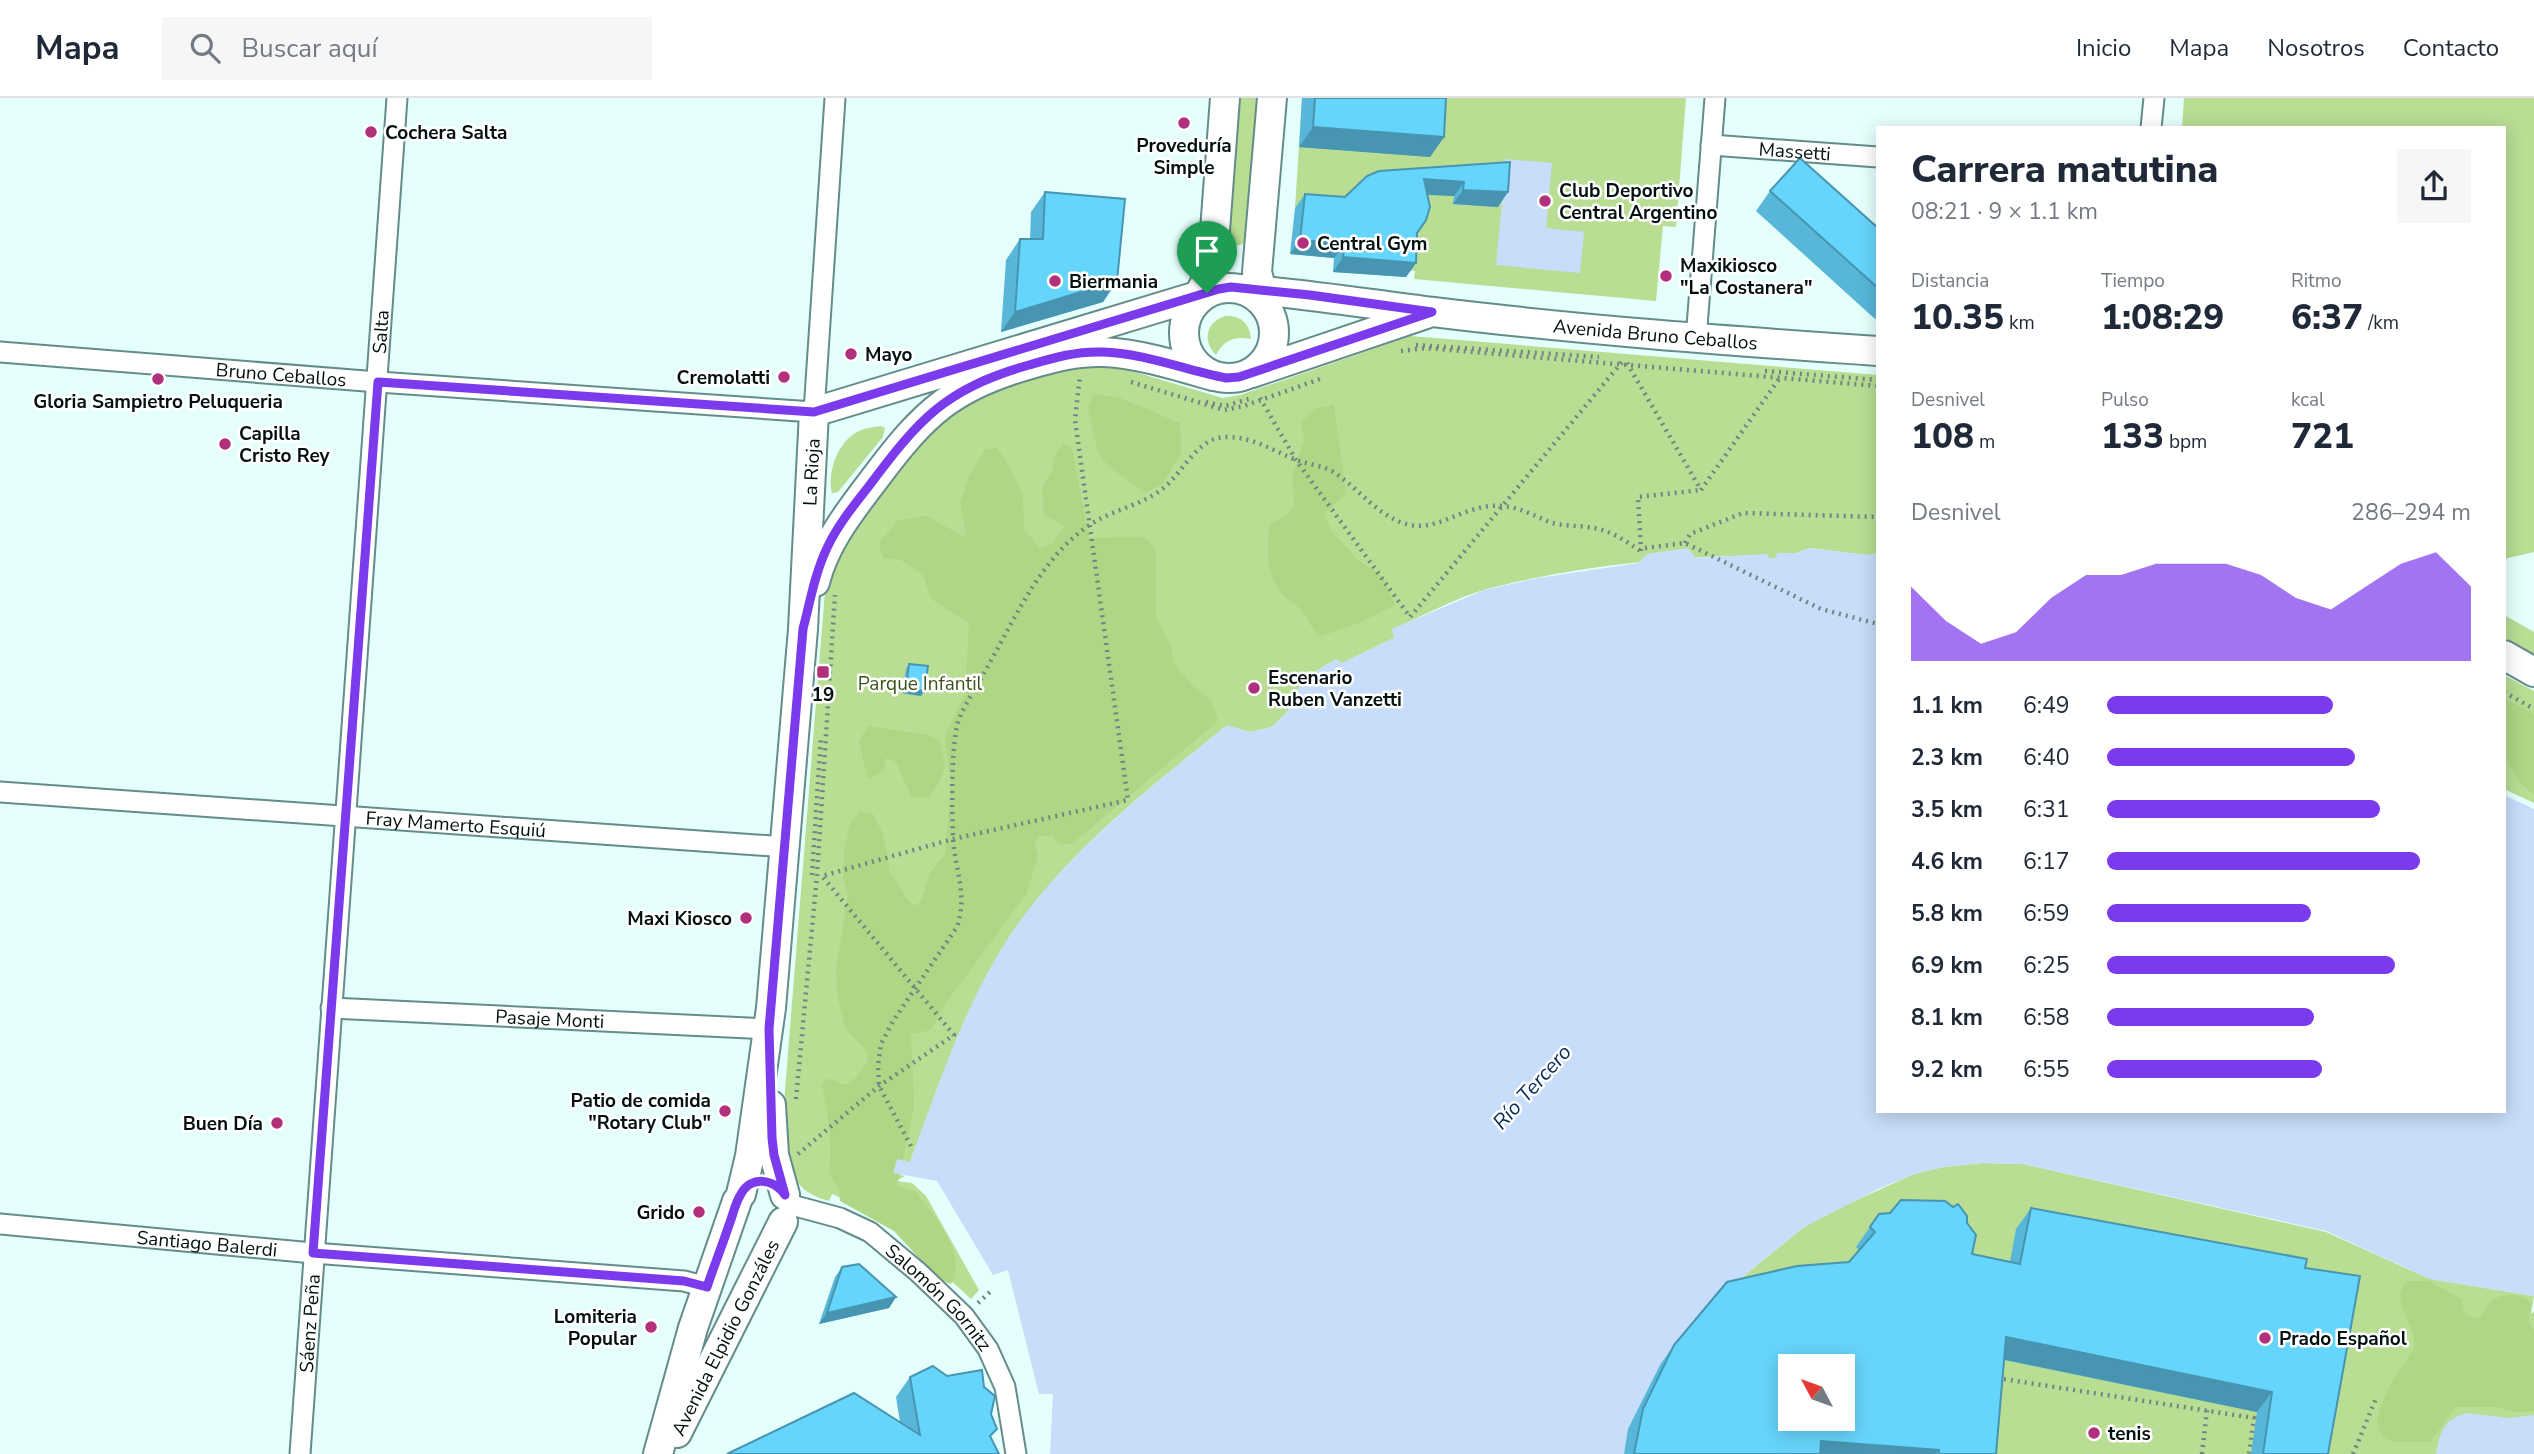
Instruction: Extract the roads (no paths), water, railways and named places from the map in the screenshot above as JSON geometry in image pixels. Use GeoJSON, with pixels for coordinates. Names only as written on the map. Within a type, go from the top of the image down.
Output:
{"type":"FeatureCollection","features":[{"type":"Feature","properties":{"kind":"main road"},"geometry":{"type":"LineString","coordinates":[[1213,376],[1194,362],[1184,340],[1187,316],[1212,270],[1225,98]]}},
{"type":"Feature","properties":{"kind":"main road"},"geometry":{"type":"LineString","coordinates":[[803,629],[816,577],[828,547],[851,510],[911,432],[935,408],[977,382],[1007,371],[1083,352],[1117,353],[1226,378],[1257,389],[1275,337],[1272,316],[1257,295],[1272,98]]}},
{"type":"Feature","properties":{"kind":"main road"},"geometry":{"type":"LineString","coordinates":[[814,412],[1231,287],[1257,295]]}},
{"type":"Feature","properties":{"kind":"main road","name":"Avenida Bruno Ceballos"},"geometry":{"type":"LineString","coordinates":[[1257,295],[1310,295],[1432,312],[1696,339],[1876,351]]}},
{"type":"Feature","properties":{"kind":"main road","name":"Avenida Bruno Ceballos"},"geometry":{"type":"LineString","coordinates":[[1257,389],[1432,312]]}},
{"type":"Feature","properties":{"kind":"main road","name":"La Rioja"},"geometry":{"type":"LineString","coordinates":[[786,847],[803,629],[814,412]]}},
{"type":"Feature","properties":{"kind":"main road"},"geometry":{"type":"LineString","coordinates":[[2506,656],[2534,672]]}},
{"type":"Feature","properties":{"kind":"main road","name":"Avenida Elpidio Gonzáles"},"geometry":{"type":"LineString","coordinates":[[658,1454],[693,1328],[739,1197],[750,1156],[769,1029],[786,847]]}},
{"type":"Feature","properties":{"kind":"main road","name":"Avenida Elpidio Gonzáles"},"geometry":{"type":"LineString","coordinates":[[667,1454],[785,1207],[772,1138],[769,1029]]}},
{"type":"Feature","properties":{"kind":"main road"},"geometry":{"type":"LineString","coordinates":[[767,1181],[781,1188],[785,1207],[769,1231],[752,1230],[740,1218],[739,1197],[752,1183],[767,1181]]}},
{"type":"Feature","properties":{"kind":"street","name":"Salta"},"geometry":{"type":"LineString","coordinates":[[344,816],[397,98]]}},
{"type":"Feature","properties":{"kind":"street","name":"La Rioja"},"geometry":{"type":"LineString","coordinates":[[814,412],[835,98]]}},
{"type":"Feature","properties":{"kind":"street"},"geometry":{"type":"LineString","coordinates":[[1696,339],[1715,98]]}},
{"type":"Feature","properties":{"kind":"street"},"geometry":{"type":"LineString","coordinates":[[2151,126],[2154,98]]}},
{"type":"Feature","properties":{"kind":"street","name":"Massetti"},"geometry":{"type":"LineString","coordinates":[[1711,145],[1876,157]]}},
{"type":"Feature","properties":{"kind":"street","name":"Bruno Ceballos"},"geometry":{"type":"LineString","coordinates":[[0,352],[378,382],[814,412]]}},
{"type":"Feature","properties":{"kind":"street","name":"Fray Mamerto Esquiú"},"geometry":{"type":"LineString","coordinates":[[0,792],[786,847]]}},
{"type":"Feature","properties":{"kind":"street","name":"Sáenz Peña"},"geometry":{"type":"LineString","coordinates":[[300,1454],[344,816]]}},
{"type":"Feature","properties":{"kind":"street","name":"Pasaje Monti"},"geometry":{"type":"LineString","coordinates":[[331,1008],[769,1029]]}},
{"type":"Feature","properties":{"kind":"street","name":"Salomón Gornitz"},"geometry":{"type":"LineString","coordinates":[[785,1207],[840,1218],[870,1232],[918,1272],[964,1316],[988,1349],[1005,1387],[1016,1454]]}},
{"type":"Feature","properties":{"kind":"street","name":"Santiago Balerdi"},"geometry":{"type":"LineString","coordinates":[[0,1224],[313,1253],[684,1281],[707,1287]]}},
{"type":"Feature","properties":{"kind":"water"},"geometry":{"type":"Polygon","coordinates":[[[1506,159],[1552,163],[1546,228],[1584,232],[1580,273],[1496,265],[1506,159]]]}},
{"type":"Feature","properties":{"kind":"water","name":"Río Tercero"},"geometry":{"type":"Polygon","coordinates":[[[1688,548],[1696,558],[1768,554],[1769,558],[1776,558],[1777,553],[1797,553],[1809,548],[1876,554],[1876,1113],[2506,1113],[2506,796],[2534,809],[2534,1296],[2430,1279],[2326,1231],[2023,1164],[1982,1163],[1943,1167],[1914,1174],[1878,1189],[1804,1227],[1712,1302],[1660,1365],[1629,1429],[1624,1454],[1050,1454],[1053,1394],[1039,1394],[1008,1270],[993,1275],[937,1181],[893,1173],[897,1159],[910,1162],[968,1012],[1015,928],[1061,871],[1114,820],[1170,772],[1227,725],[1250,732],[1272,727],[1288,711],[1303,679],[1336,659],[1342,663],[1394,638],[1392,629],[1484,590],[1538,578],[1639,563],[1646,554],[1688,548]]]}},
{"type":"Feature","properties":{"kind":"water"},"geometry":{"type":"Polygon","coordinates":[[[2468,1413],[2509,1418],[2534,1415],[2534,1454],[2436,1454],[2444,1427],[2453,1418],[2468,1413]]]}},
{"type":"Feature","properties":{"kind":"place","name":"Proveduría Simple"},"geometry":{"type":"Point","coordinates":[1184,123]}},
{"type":"Feature","properties":{"kind":"place","name":"Cochera Salta"},"geometry":{"type":"Point","coordinates":[371,132]}},
{"type":"Feature","properties":{"kind":"place","name":"Club Deportivo Central Argentino"},"geometry":{"type":"Point","coordinates":[1545,201]}},
{"type":"Feature","properties":{"kind":"place","name":"Central Gym"},"geometry":{"type":"Point","coordinates":[1303,243]}},
{"type":"Feature","properties":{"kind":"place","name":"Maxikiosco \"La Costanera\""},"geometry":{"type":"Point","coordinates":[1666,276]}},
{"type":"Feature","properties":{"kind":"place","name":"Biermania"},"geometry":{"type":"Point","coordinates":[1055,281]}},
{"type":"Feature","properties":{"kind":"place","name":"Mayo"},"geometry":{"type":"Point","coordinates":[851,354]}},
{"type":"Feature","properties":{"kind":"place","name":"Cremolatti"},"geometry":{"type":"Point","coordinates":[784,377]}},
{"type":"Feature","properties":{"kind":"place","name":"Gloria Sampietro Peluqueria"},"geometry":{"type":"Point","coordinates":[158,379]}},
{"type":"Feature","properties":{"kind":"place","name":"Capilla Cristo Rey"},"geometry":{"type":"Point","coordinates":[225,444]}},
{"type":"Feature","properties":{"kind":"place","name":"19"},"geometry":{"type":"Point","coordinates":[823,672]}},
{"type":"Feature","properties":{"kind":"place","name":"Escenario Ruben Vanzetti"},"geometry":{"type":"Point","coordinates":[1254,688]}},
{"type":"Feature","properties":{"kind":"place","name":"Maxi Kiosco"},"geometry":{"type":"Point","coordinates":[746,918]}},
{"type":"Feature","properties":{"kind":"place","name":"Patio de comida \"Rotary Club\""},"geometry":{"type":"Point","coordinates":[725,1111]}},
{"type":"Feature","properties":{"kind":"place","name":"Buen Día"},"geometry":{"type":"Point","coordinates":[277,1123]}},
{"type":"Feature","properties":{"kind":"place","name":"Grido"},"geometry":{"type":"Point","coordinates":[699,1212]}},
{"type":"Feature","properties":{"kind":"place","name":"Lomiteria Popular"},"geometry":{"type":"Point","coordinates":[651,1327]}},
{"type":"Feature","properties":{"kind":"place","name":"Prado Español"},"geometry":{"type":"Point","coordinates":[2265,1338]}},
{"type":"Feature","properties":{"kind":"place","name":"tenis"},"geometry":{"type":"Point","coordinates":[2094,1433]}},
{"type":"Feature","properties":{"kind":"park label","name":"Parque Infantil"},"geometry":{"type":"Point","coordinates":[920,683]}}]}
